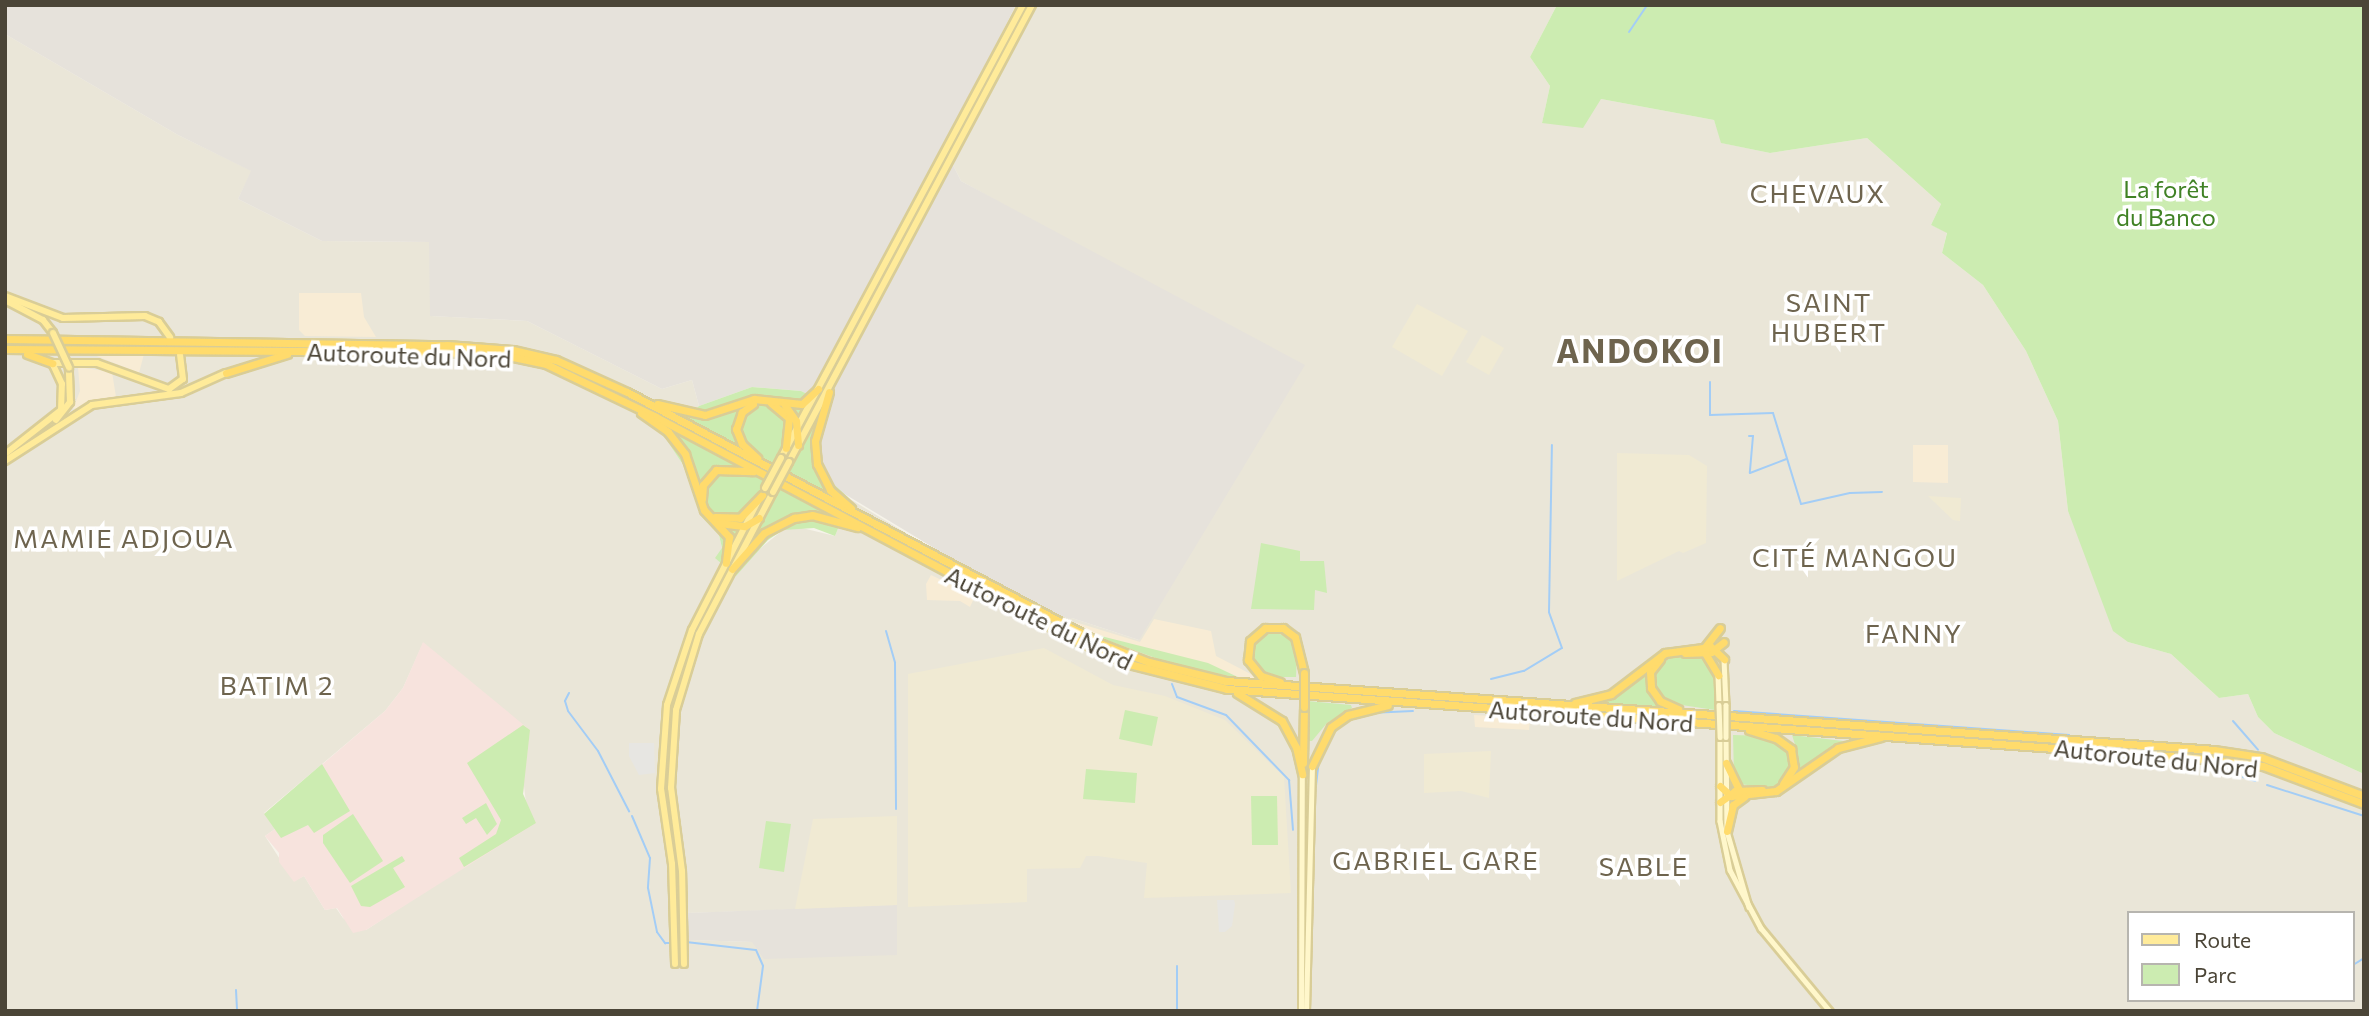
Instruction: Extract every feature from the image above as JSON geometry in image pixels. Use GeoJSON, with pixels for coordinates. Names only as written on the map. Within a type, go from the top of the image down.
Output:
{"type":"FeatureCollection","features":[{"type":"Feature","properties":{"kind":"highway","name":"Autoroute du Nord"},"geometry":{"type":"LineString","coordinates":[[5,338],[494,348],[556,360],[627,392],[1083,635],[1149,662],[1226,681],[2251,754],[2364,796]]}},
{"type":"Feature","properties":{"kind":"highway"},"geometry":{"type":"LineString","coordinates":[[5,351],[34,355],[52,363]]}},
{"type":"Feature","properties":{"kind":"highway","name":"Autoroute du Nord"},"geometry":{"type":"LineString","coordinates":[[5,351],[305,351],[513,357],[568,373],[1117,659],[1227,689],[2253,764],[2364,804]]}},
{"type":"Feature","properties":{"kind":"highway"},"geometry":{"type":"LineString","coordinates":[[226,373],[253,362],[305,351]]}},
{"type":"Feature","properties":{"kind":"highway"},"geometry":{"type":"LineString","coordinates":[[627,392],[696,415],[754,399],[802,404],[818,389]]}},
{"type":"Feature","properties":{"kind":"highway"},"geometry":{"type":"LineString","coordinates":[[828,392],[815,440],[821,476],[838,498],[878,526]]}},
{"type":"Feature","properties":{"kind":"highway"},"geometry":{"type":"LineString","coordinates":[[620,399],[677,441],[692,469],[704,510],[719,523],[730,541],[726,563]]}},
{"type":"Feature","properties":{"kind":"highway"},"geometry":{"type":"LineString","coordinates":[[771,469],[739,439],[736,425],[744,409],[765,401],[784,411],[790,425],[786,448]]}},
{"type":"Feature","properties":{"kind":"highway"},"geometry":{"type":"LineString","coordinates":[[780,402],[794,416],[798,445]]}},
{"type":"Feature","properties":{"kind":"highway"},"geometry":{"type":"LineString","coordinates":[[762,473],[720,468],[705,481],[702,495],[713,516],[726,521],[744,516],[763,491]]}},
{"type":"Feature","properties":{"kind":"highway"},"geometry":{"type":"LineString","coordinates":[[733,569],[764,533],[794,518],[812,516],[869,530]]}},
{"type":"Feature","properties":{"kind":"highway"},"geometry":{"type":"LineString","coordinates":[[719,523],[745,526],[760,518]]}},
{"type":"Feature","properties":{"kind":"highway"},"geometry":{"type":"LineString","coordinates":[[1298,687],[1255,672],[1248,654],[1252,638],[1269,627],[1290,632],[1300,645],[1304,673],[1302,774]]}},
{"type":"Feature","properties":{"kind":"highway"},"geometry":{"type":"LineString","coordinates":[[1689,713],[1660,701],[1651,688],[1650,672],[1664,657],[1705,650],[1720,628]]}},
{"type":"Feature","properties":{"kind":"highway"},"geometry":{"type":"LineString","coordinates":[[1719,650],[1724,642]]}},
{"type":"Feature","properties":{"kind":"highway"},"geometry":{"type":"LineString","coordinates":[[1705,650],[1718,675]]}},
{"type":"Feature","properties":{"kind":"highway"},"geometry":{"type":"LineString","coordinates":[[1564,706],[1611,694],[1665,653],[1719,650]]}},
{"type":"Feature","properties":{"kind":"highway"},"geometry":{"type":"LineString","coordinates":[[1719,650],[1724,659]]}},
{"type":"Feature","properties":{"kind":"highway"},"geometry":{"type":"LineString","coordinates":[[1227,689],[1262,705],[1282,722],[1296,747],[1302,774]]}},
{"type":"Feature","properties":{"kind":"highway"},"geometry":{"type":"LineString","coordinates":[[1312,766],[1321,741],[1339,720],[1399,703]]}},
{"type":"Feature","properties":{"kind":"highway"},"geometry":{"type":"LineString","coordinates":[[1720,802],[1726,794],[1739,790],[1778,787],[1791,776],[1794,761],[1783,741],[1734,726]]}},
{"type":"Feature","properties":{"kind":"highway"},"geometry":{"type":"LineString","coordinates":[[1727,831],[1736,800],[1781,789],[1838,748],[1892,736]]}},
{"type":"Feature","properties":{"kind":"highway"},"geometry":{"type":"LineString","coordinates":[[1726,763],[1739,790]]}},
{"type":"Feature","properties":{"kind":"highway"},"geometry":{"type":"LineString","coordinates":[[1720,786],[1726,794]]}},
{"type":"Feature","properties":{"kind":"highway"},"geometry":{"type":"LineString","coordinates":[[1726,794],[1752,795]]}},
{"type":"Feature","properties":{"kind":"main road"},"geometry":{"type":"LineString","coordinates":[[674,964],[674,904],[661,789],[667,705],[688,637],[763,491],[1023,5]]}},
{"type":"Feature","properties":{"kind":"main road"},"geometry":{"type":"LineString","coordinates":[[684,964],[683,904],[671,788],[676,710],[699,634],[1032,5]]}},
{"type":"Feature","properties":{"kind":"main road"},"geometry":{"type":"LineString","coordinates":[[5,298],[43,320],[53,333],[69,367],[68,407],[5,454]]}},
{"type":"Feature","properties":{"kind":"main road"},"geometry":{"type":"LineString","coordinates":[[5,298],[63,317],[145,316],[159,322],[170,337]]}},
{"type":"Feature","properties":{"kind":"main road"},"geometry":{"type":"LineString","coordinates":[[31,436],[62,407],[62,384],[52,363],[97,363],[146,384],[165,389],[178,385],[184,373],[180,355]]}},
{"type":"Feature","properties":{"kind":"main road"},"geometry":{"type":"LineString","coordinates":[[5,461],[65,419],[98,404],[181,393],[226,373]]}},
{"type":"Feature","properties":{"kind":"main road"},"geometry":{"type":"LineString","coordinates":[[141,397],[146,384]]}},
{"type":"Feature","properties":{"kind":"main road"},"geometry":{"type":"LineString","coordinates":[[1724,659],[1727,831],[1750,909]]}},
{"type":"Feature","properties":{"kind":"main road"},"geometry":{"type":"LineString","coordinates":[[1718,675],[1720,802],[1725,853],[1750,909],[1830,1011]]}},
{"type":"Feature","properties":{"kind":"main road"},"geometry":{"type":"LineString","coordinates":[[1303,1011],[1312,766]]}},
{"type":"Feature","properties":{"kind":"main road"},"geometry":{"type":"LineString","coordinates":[[1302,774],[1305,943]]}},
{"type":"Feature","properties":{"kind":"main road"},"geometry":{"type":"LineString","coordinates":[[674,904],[683,904]]}},
{"type":"Feature","properties":{"kind":"shaded area"},"geometry":{"type":"Polygon","coordinates":[[[5,5],[1016,5],[944,147],[961,181],[1305,365],[1139,640],[1072,618],[1057,622],[838,490],[824,469],[818,445],[830,406],[801,391],[752,387],[699,406],[692,380],[662,389],[527,321],[430,316],[429,242],[322,241],[238,199],[251,171],[178,135],[5,34],[5,5]]]}},
{"type":"Feature","properties":{"kind":"shaded area"},"geometry":{"type":"Polygon","coordinates":[[[1016,5],[1557,5],[1530,57],[1550,86],[1542,123],[1601,99],[1714,120],[1722,143],[1770,153],[1867,138],[1941,204],[1931,225],[1947,232],[1942,253],[1983,285],[2026,351],[2058,421],[2068,511],[2128,642],[2171,654],[2219,698],[2248,694],[2258,717],[2274,733],[2364,774],[2364,1011],[5,1011],[5,34],[178,135],[252,171],[238,199],[322,241],[430,242],[431,316],[527,321],[662,389],[692,380],[699,406],[664,436],[677,450],[701,516],[719,535],[722,548],[756,552],[783,530],[798,527],[835,536],[850,499],[947,558],[1072,618],[1139,640],[1098,257],[961,181],[944,147],[1016,5]],[[423,643],[403,688],[385,711],[264,813],[275,829],[265,836],[294,881],[304,876],[325,910],[336,908],[343,918],[366,930],[462,868],[526,803],[523,778],[443,661],[423,643]],[[897,906],[687,913],[688,940],[753,942],[762,953],[896,955],[897,906]]]}},
{"type":"Feature","properties":{"kind":"shaded area"},"geometry":{"type":"Polygon","coordinates":[[[299,293],[361,293],[364,317],[376,337],[305,336],[299,330],[299,293]]]}},
{"type":"Feature","properties":{"kind":"shaded area"},"geometry":{"type":"Polygon","coordinates":[[[1417,304],[1468,331],[1442,376],[1392,347],[1417,304]]]}},
{"type":"Feature","properties":{"kind":"shaded area"},"geometry":{"type":"Polygon","coordinates":[[[1482,335],[1504,348],[1489,375],[1466,362],[1482,335]]]}},
{"type":"Feature","properties":{"kind":"shaded area"},"geometry":{"type":"Polygon","coordinates":[[[89,353],[134,354],[144,354],[139,373],[89,353]]]}},
{"type":"Feature","properties":{"kind":"shaded area"},"geometry":{"type":"Polygon","coordinates":[[[78,367],[112,372],[116,397],[73,409],[80,391],[78,367]]]}},
{"type":"Feature","properties":{"kind":"shaded area"},"geometry":{"type":"Polygon","coordinates":[[[1913,445],[1948,445],[1948,483],[1913,482],[1913,445]]]}},
{"type":"Feature","properties":{"kind":"shaded area"},"geometry":{"type":"Polygon","coordinates":[[[1617,453],[1689,455],[1707,466],[1706,543],[1683,553],[1679,551],[1617,581],[1617,453]]]}},
{"type":"Feature","properties":{"kind":"shaded area"},"geometry":{"type":"Polygon","coordinates":[[[1928,496],[1961,498],[1960,521],[1953,520],[1928,496]]]}},
{"type":"Feature","properties":{"kind":"shaded area"},"geometry":{"type":"Polygon","coordinates":[[[931,575],[975,596],[970,607],[960,601],[927,600],[926,584],[931,575]]]}},
{"type":"Feature","properties":{"kind":"shaded area"},"geometry":{"type":"Polygon","coordinates":[[[1154,619],[1211,631],[1216,656],[1268,683],[1166,662],[1085,632],[1075,622],[1140,642],[1154,619]]]}},
{"type":"Feature","properties":{"kind":"shaded area"},"geometry":{"type":"Polygon","coordinates":[[[423,642],[530,730],[523,794],[536,823],[366,930],[353,933],[337,908],[325,910],[304,876],[294,882],[279,862],[279,853],[265,836],[275,829],[264,814],[385,711],[403,688],[423,642]]]}},
{"type":"Feature","properties":{"kind":"shaded area"},"geometry":{"type":"Polygon","coordinates":[[[1044,648],[1113,685],[1165,696],[1225,720],[1284,777],[1291,893],[1144,898],[1147,863],[1086,856],[1080,868],[1027,869],[1027,902],[908,907],[908,674],[1044,648]]]}},
{"type":"Feature","properties":{"kind":"shaded area"},"geometry":{"type":"Polygon","coordinates":[[[1474,715],[1530,718],[1529,730],[1475,727],[1474,715]]]}},
{"type":"Feature","properties":{"kind":"shaded area"},"geometry":{"type":"Polygon","coordinates":[[[629,743],[654,743],[655,773],[639,775],[629,756],[629,743]]]}},
{"type":"Feature","properties":{"kind":"shaded area"},"geometry":{"type":"Polygon","coordinates":[[[1491,751],[1489,798],[1461,791],[1424,793],[1424,754],[1491,751]]]}},
{"type":"Feature","properties":{"kind":"shaded area"},"geometry":{"type":"Polygon","coordinates":[[[897,816],[897,905],[795,909],[813,819],[897,816]]]}},
{"type":"Feature","properties":{"kind":"shaded area"},"geometry":{"type":"Polygon","coordinates":[[[1217,900],[1234,900],[1235,904],[1232,926],[1225,932],[1219,932],[1217,900]]]}},
{"type":"Feature","properties":{"kind":"shaded area"},"geometry":{"type":"Polygon","coordinates":[[[897,905],[897,955],[764,959],[752,942],[688,940],[686,913],[897,905]]]}},
{"type":"Feature","properties":{"kind":"green space","name":"La forêt du Banco"},"geometry":{"type":"Polygon","coordinates":[[[1557,5],[2364,5],[2364,774],[2274,733],[2258,717],[2248,694],[2219,698],[2171,654],[2128,642],[2113,631],[2068,511],[2058,421],[2026,351],[1983,285],[1942,253],[1947,233],[1931,225],[1941,204],[1867,138],[1770,153],[1721,143],[1714,120],[1601,99],[1583,128],[1542,123],[1550,86],[1530,57],[1557,5]]]}},
{"type":"Feature","properties":{"kind":"green space"},"geometry":{"type":"Polygon","coordinates":[[[752,387],[801,391],[830,405],[820,432],[819,458],[829,480],[850,499],[835,536],[814,528],[783,530],[768,540],[736,576],[715,558],[722,548],[719,535],[701,516],[688,472],[664,436],[699,406],[752,387]]]}},
{"type":"Feature","properties":{"kind":"green space"},"geometry":{"type":"Polygon","coordinates":[[[1261,543],[1300,551],[1300,561],[1324,561],[1327,593],[1315,590],[1314,610],[1251,609],[1261,543]]]}},
{"type":"Feature","properties":{"kind":"green space"},"geometry":{"type":"Polygon","coordinates":[[[1266,630],[1290,637],[1297,655],[1296,677],[1280,677],[1256,668],[1251,660],[1252,642],[1266,630]]]}},
{"type":"Feature","properties":{"kind":"green space"},"geometry":{"type":"Polygon","coordinates":[[[1085,632],[1208,663],[1242,679],[1166,662],[1085,632]]]}},
{"type":"Feature","properties":{"kind":"green space"},"geometry":{"type":"Polygon","coordinates":[[[1674,655],[1706,656],[1716,675],[1715,710],[1675,704],[1658,694],[1652,678],[1654,670],[1674,655]]]}},
{"type":"Feature","properties":{"kind":"green space"},"geometry":{"type":"Polygon","coordinates":[[[1647,669],[1649,691],[1667,708],[1592,702],[1613,696],[1647,669]]]}},
{"type":"Feature","properties":{"kind":"green space"},"geometry":{"type":"Polygon","coordinates":[[[1307,701],[1351,705],[1352,708],[1327,723],[1312,741],[1306,741],[1307,701]]]}},
{"type":"Feature","properties":{"kind":"green space"},"geometry":{"type":"Polygon","coordinates":[[[1125,710],[1158,717],[1152,746],[1119,739],[1125,710]]]}},
{"type":"Feature","properties":{"kind":"green space"},"geometry":{"type":"Polygon","coordinates":[[[523,725],[530,730],[523,794],[536,823],[464,867],[459,858],[496,834],[501,820],[467,763],[523,725]]]}},
{"type":"Feature","properties":{"kind":"green space"},"geometry":{"type":"Polygon","coordinates":[[[1733,735],[1766,736],[1786,746],[1793,761],[1783,782],[1769,788],[1740,784],[1734,776],[1733,735]]]}},
{"type":"Feature","properties":{"kind":"green space"},"geometry":{"type":"Polygon","coordinates":[[[1792,735],[1843,741],[1796,776],[1798,754],[1792,735]]]}},
{"type":"Feature","properties":{"kind":"green space"},"geometry":{"type":"Polygon","coordinates":[[[322,764],[350,811],[314,833],[308,825],[281,838],[264,814],[322,764]]]}},
{"type":"Feature","properties":{"kind":"green space"},"geometry":{"type":"Polygon","coordinates":[[[1086,769],[1137,773],[1135,803],[1083,799],[1086,769]]]}},
{"type":"Feature","properties":{"kind":"green space"},"geometry":{"type":"Polygon","coordinates":[[[1251,796],[1277,796],[1278,845],[1252,845],[1251,796]]]}},
{"type":"Feature","properties":{"kind":"green space"},"geometry":{"type":"Polygon","coordinates":[[[486,803],[497,824],[487,835],[476,818],[466,824],[462,818],[486,803]]]}},
{"type":"Feature","properties":{"kind":"green space"},"geometry":{"type":"Polygon","coordinates":[[[353,814],[383,861],[350,883],[323,843],[323,835],[353,814]]]}},
{"type":"Feature","properties":{"kind":"green space"},"geometry":{"type":"Polygon","coordinates":[[[766,821],[791,824],[784,872],[759,868],[766,821]]]}},
{"type":"Feature","properties":{"kind":"green space"},"geometry":{"type":"Polygon","coordinates":[[[402,856],[405,861],[393,868],[405,887],[370,907],[361,906],[351,886],[402,856]]]}},
{"type":"Feature","properties":{"kind":"waterway"},"geometry":{"type":"LineString","coordinates":[[1629,32],[1647,5]]}},
{"type":"Feature","properties":{"kind":"waterway"},"geometry":{"type":"LineString","coordinates":[[1710,382],[1710,415],[1773,413],[1801,504],[1850,493],[1882,492]]}},
{"type":"Feature","properties":{"kind":"waterway"},"geometry":{"type":"LineString","coordinates":[[1749,436],[1753,436],[1750,473],[1786,459]]}},
{"type":"Feature","properties":{"kind":"waterway"},"geometry":{"type":"LineString","coordinates":[[1491,679],[1524,671],[1562,648],[1549,612],[1552,445]]}},
{"type":"Feature","properties":{"kind":"waterway"},"geometry":{"type":"LineString","coordinates":[[886,631],[895,663],[896,809]]}},
{"type":"Feature","properties":{"kind":"waterway"},"geometry":{"type":"LineString","coordinates":[[1172,684],[1177,697],[1226,715],[1289,780],[1293,830]]}},
{"type":"Feature","properties":{"kind":"waterway"},"geometry":{"type":"LineString","coordinates":[[569,693],[565,701],[568,711],[598,751],[629,811]]}},
{"type":"Feature","properties":{"kind":"waterway"},"geometry":{"type":"LineString","coordinates":[[1369,713],[1413,711]]}},
{"type":"Feature","properties":{"kind":"waterway"},"geometry":{"type":"LineString","coordinates":[[1734,711],[2069,735]]}},
{"type":"Feature","properties":{"kind":"waterway"},"geometry":{"type":"LineString","coordinates":[[1332,732],[1353,717]]}},
{"type":"Feature","properties":{"kind":"waterway"},"geometry":{"type":"LineString","coordinates":[[2233,721],[2258,750]]}},
{"type":"Feature","properties":{"kind":"waterway"},"geometry":{"type":"LineString","coordinates":[[1313,812],[1319,759]]}},
{"type":"Feature","properties":{"kind":"waterway"},"geometry":{"type":"LineString","coordinates":[[2243,777],[2255,781]]}},
{"type":"Feature","properties":{"kind":"waterway"},"geometry":{"type":"LineString","coordinates":[[2267,785],[2364,816]]}},
{"type":"Feature","properties":{"kind":"waterway"},"geometry":{"type":"LineString","coordinates":[[632,816],[650,858],[648,888],[657,932],[665,943],[680,943]]}},
{"type":"Feature","properties":{"kind":"waterway"},"geometry":{"type":"LineString","coordinates":[[686,942],[756,950],[763,966],[757,1011]]}},
{"type":"Feature","properties":{"kind":"waterway"},"geometry":{"type":"LineString","coordinates":[[2355,964],[2364,958]]}},
{"type":"Feature","properties":{"kind":"waterway"},"geometry":{"type":"LineString","coordinates":[[1177,966],[1177,1011]]}},
{"type":"Feature","properties":{"kind":"waterway"},"geometry":{"type":"LineString","coordinates":[[236,990],[237,1011]]}},
{"type":"Feature","properties":{"kind":"district","name":"CHEVAUX"},"geometry":{"type":"Point","coordinates":[1818,193]}},
{"type":"Feature","properties":{"kind":"district","name":"SAINT HUBERT"},"geometry":{"type":"Point","coordinates":[1829,317]}},
{"type":"Feature","properties":{"kind":"district","name":"ANDOKOI"},"geometry":{"type":"Point","coordinates":[1640,350]}},
{"type":"Feature","properties":{"kind":"district","name":"MAMIE ADJOUA"},"geometry":{"type":"Point","coordinates":[124,538]}},
{"type":"Feature","properties":{"kind":"district","name":"CITÉ MANGOU"},"geometry":{"type":"Point","coordinates":[1855,557]}},
{"type":"Feature","properties":{"kind":"district","name":"FANNY"},"geometry":{"type":"Point","coordinates":[1914,633]}},
{"type":"Feature","properties":{"kind":"district","name":"BATIM 2"},"geometry":{"type":"Point","coordinates":[277,685]}},
{"type":"Feature","properties":{"kind":"district","name":"GABRIEL GARE"},"geometry":{"type":"Point","coordinates":[1436,860]}},
{"type":"Feature","properties":{"kind":"district","name":"SABLE"},"geometry":{"type":"Point","coordinates":[1644,866]}}]}
